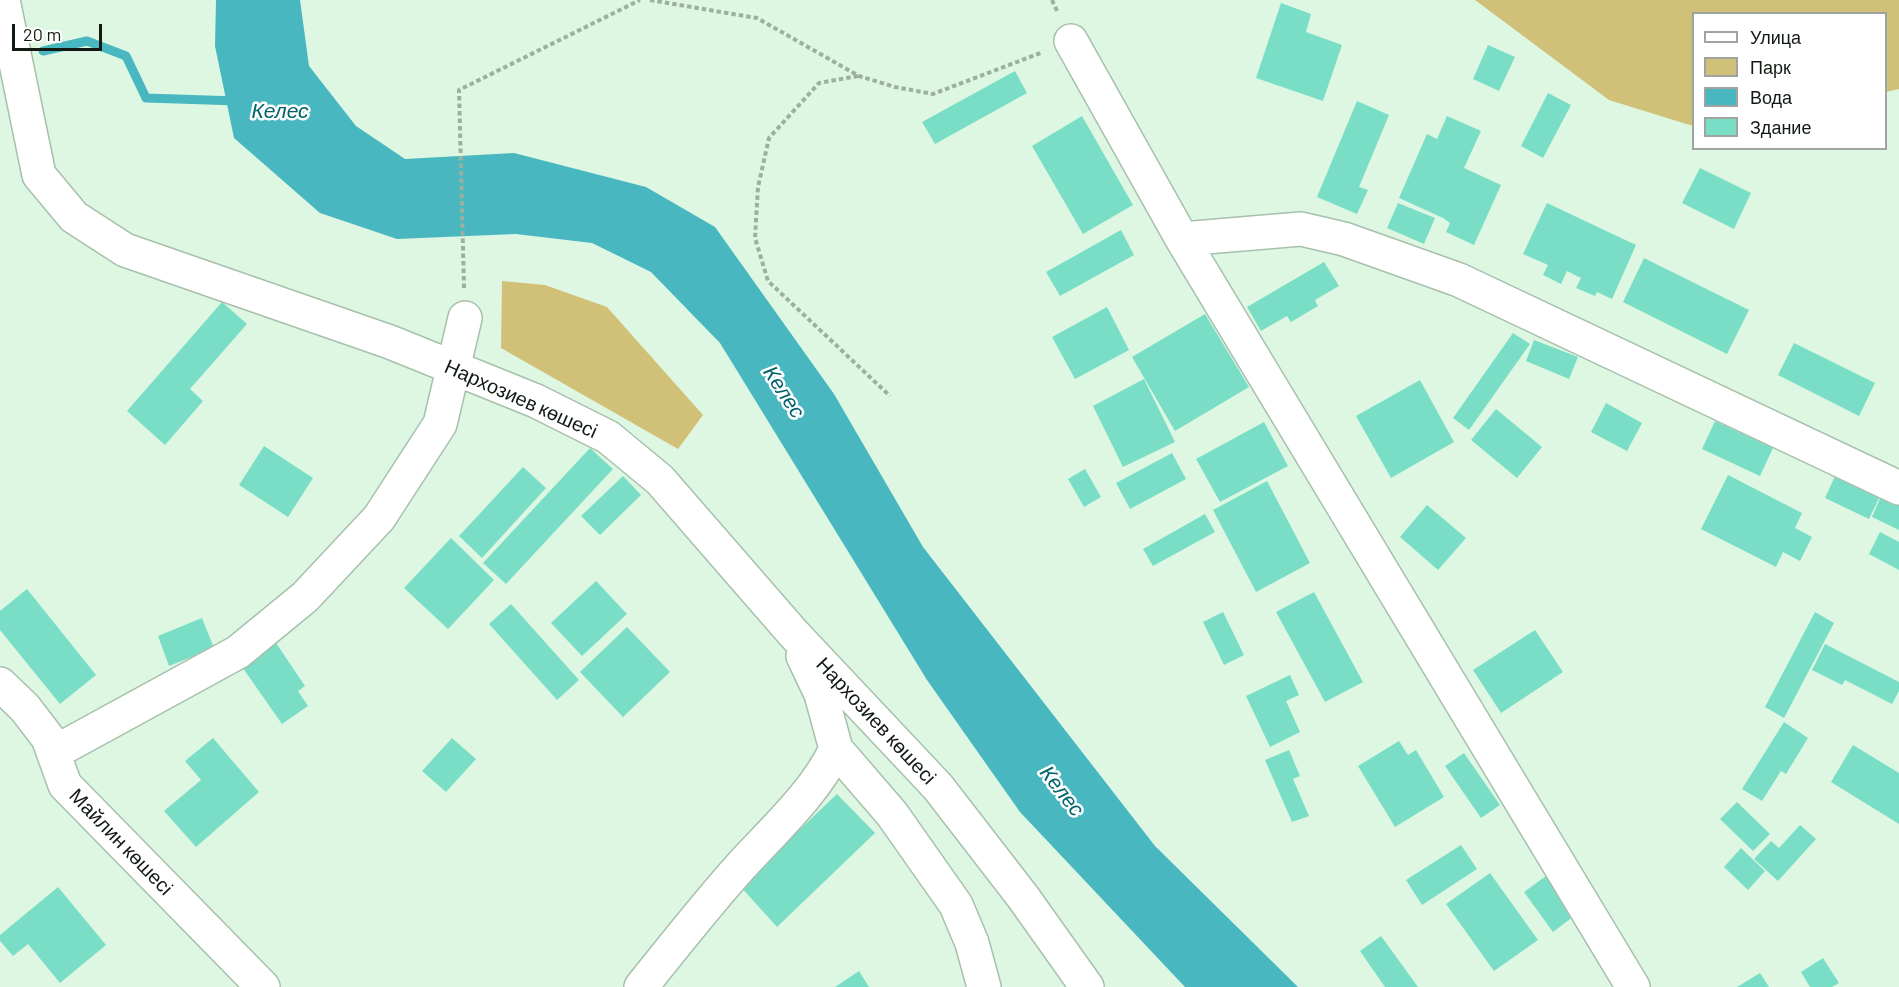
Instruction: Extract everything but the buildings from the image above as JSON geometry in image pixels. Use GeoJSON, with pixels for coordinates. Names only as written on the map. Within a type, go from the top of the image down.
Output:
{"type":"FeatureCollection","features":[{"type":"Feature","properties":{"kind":"street","name":"Нархозиев көшесі"},"geometry":{"type":"LineString","coordinates":[[3,0],[39,175],[74,217],[125,250],[390,342],[536,401],[608,437],[660,480],[793,633],[938,787],[1023,897],[1087,987]]}},
{"type":"Feature","properties":{"kind":"street"},"geometry":{"type":"LineString","coordinates":[[1071,41],[1182,239],[1633,987]]}},
{"type":"Feature","properties":{"kind":"street"},"geometry":{"type":"LineString","coordinates":[[1182,239],[1301,229],[1344,239],[1459,280],[1899,488]]}},
{"type":"Feature","properties":{"kind":"street"},"geometry":{"type":"LineString","coordinates":[[55,752],[237,652],[305,597],[386,508],[440,424],[465,318]]}},
{"type":"Feature","properties":{"kind":"street"},"geometry":{"type":"LineString","coordinates":[[793,633],[821,694],[836,749],[892,814],[956,905],[972,943],[984,987]]}},
{"type":"Feature","properties":{"kind":"street","name":"Майлин көшесі"},"geometry":{"type":"LineString","coordinates":[[0,684],[25,708],[55,752],[65,784],[262,987]]}},
{"type":"Feature","properties":{"kind":"street"},"geometry":{"type":"LineString","coordinates":[[641,987],[721,889],[814,784],[828,766],[836,749]]}},
{"type":"Feature","properties":{"kind":"path"},"geometry":{"type":"LineString","coordinates":[[465,318],[459,90],[640,0]]}},
{"type":"Feature","properties":{"kind":"path"},"geometry":{"type":"LineString","coordinates":[[650,0],[757,18],[859,76],[895,87],[933,94],[1071,41]]}},
{"type":"Feature","properties":{"kind":"path"},"geometry":{"type":"LineString","coordinates":[[859,76],[819,82],[769,138],[758,187],[755,238],[768,281],[890,396]]}},
{"type":"Feature","properties":{"kind":"green space"},"geometry":{"type":"Polygon","coordinates":[[[1475,0],[1899,0],[1899,89],[1887,92],[1887,12],[1692,12],[1692,126],[1609,100],[1475,0]]]}},
{"type":"Feature","properties":{"kind":"green space"},"geometry":{"type":"Polygon","coordinates":[[[502,281],[545,285],[607,307],[703,415],[678,449],[501,348],[502,281]]]}},
{"type":"Feature","properties":{"kind":"water","name":"Келес"},"geometry":{"type":"Polygon","coordinates":[[[216,0],[300,0],[309,66],[356,126],[405,159],[514,153],[646,187],[715,227],[834,394],[923,547],[1155,846],[1298,987],[1185,987],[1020,812],[927,680],[720,343],[651,272],[592,243],[516,234],[397,239],[320,213],[234,138],[215,46],[216,0]]]}},
{"type":"Feature","properties":{"kind":"waterway"},"geometry":{"type":"LineString","coordinates":[[43,51],[87,41],[126,56],[146,98],[238,101]]}}]}
